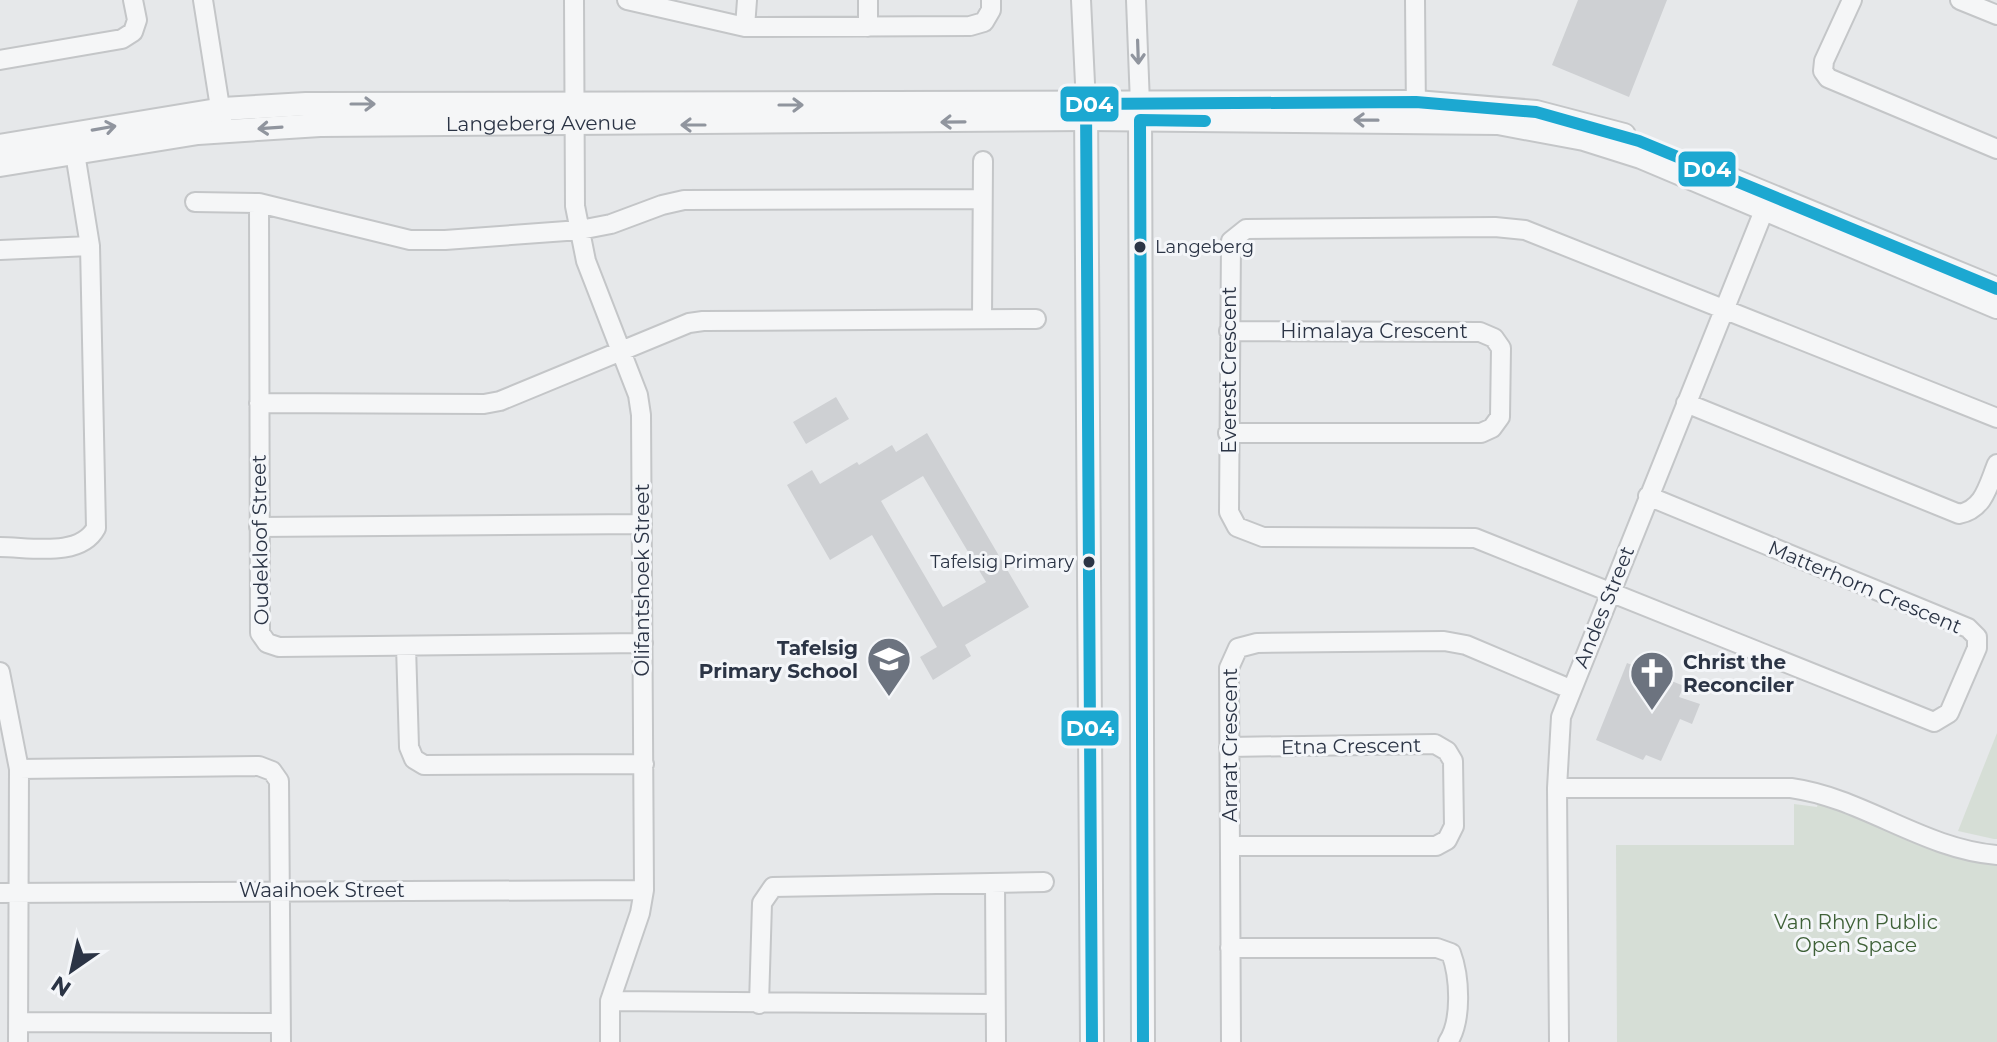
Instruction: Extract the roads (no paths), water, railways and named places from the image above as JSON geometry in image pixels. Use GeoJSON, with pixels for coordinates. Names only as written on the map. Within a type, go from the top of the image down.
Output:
{"type":"FeatureCollection","features":[{"type":"Feature","properties":{"kind":"street"},"geometry":{"type":"LineString","coordinates":[[203,0],[222,120]]}},
{"type":"Feature","properties":{"kind":"street","name":"Olifantshoek Street"},"geometry":{"type":"LineString","coordinates":[[574,0],[572,115],[575,206],[586,261],[638,395],[641,415],[644,890],[640,913],[610,1001],[610,1042]]}},
{"type":"Feature","properties":{"kind":"street"},"geometry":{"type":"LineString","coordinates":[[627,0],[745,27],[970,26],[984,22],[991,10],[991,0]]}},
{"type":"Feature","properties":{"kind":"street"},"geometry":{"type":"LineString","coordinates":[[745,27],[747,0]]}},
{"type":"Feature","properties":{"kind":"street"},"geometry":{"type":"LineString","coordinates":[[868,0],[868,27]]}},
{"type":"Feature","properties":{"kind":"street"},"geometry":{"type":"LineString","coordinates":[[1081,0],[1086,112],[1092,1042]]}},
{"type":"Feature","properties":{"kind":"street"},"geometry":{"type":"LineString","coordinates":[[1136,0],[1140,112],[1143,1042]]}},
{"type":"Feature","properties":{"kind":"street"},"geometry":{"type":"LineString","coordinates":[[1415,0],[1416,111]]}},
{"type":"Feature","properties":{"kind":"street"},"geometry":{"type":"LineString","coordinates":[[1852,0],[1824,61],[1823,71],[1828,78],[1997,149]]}},
{"type":"Feature","properties":{"kind":"street"},"geometry":{"type":"LineString","coordinates":[[1960,0],[1997,15]]}},
{"type":"Feature","properties":{"kind":"street"},"geometry":{"type":"LineString","coordinates":[[0,60],[122,39],[133,32],[139,1]]}},
{"type":"Feature","properties":{"kind":"street","name":"Langeberg Avenue"},"geometry":{"type":"LineString","coordinates":[[0,146],[73,143],[306,104],[572,115],[1416,111],[1584,139],[1767,202]]}},
{"type":"Feature","properties":{"kind":"street"},"geometry":{"type":"LineString","coordinates":[[0,547],[77,547],[89,541],[96,528],[90,246],[73,143]]}},
{"type":"Feature","properties":{"kind":"street","name":"Langeberg Avenue"},"geometry":{"type":"LineString","coordinates":[[0,165],[73,143]]}},
{"type":"Feature","properties":{"kind":"street"},"geometry":{"type":"LineString","coordinates":[[982,319],[983,161]]}},
{"type":"Feature","properties":{"kind":"street"},"geometry":{"type":"LineString","coordinates":[[195,202],[259,203],[410,240],[530,236],[580,230],[611,224],[684,200],[982,199]]}},
{"type":"Feature","properties":{"kind":"street"},"geometry":{"type":"LineString","coordinates":[[1767,202],[1997,289]]}},
{"type":"Feature","properties":{"kind":"street"},"geometry":{"type":"LineString","coordinates":[[1767,202],[1997,307]]}},
{"type":"Feature","properties":{"kind":"street","name":"Andes Street"},"geometry":{"type":"LineString","coordinates":[[1559,1042],[1558,735],[1570,689],[1767,202]]}},
{"type":"Feature","properties":{"kind":"street","name":"Oudekloof Street"},"geometry":{"type":"LineString","coordinates":[[259,203],[260,633],[267,643],[279,647],[643,643]]}},
{"type":"Feature","properties":{"kind":"street","name":"Everest Crescent"},"geometry":{"type":"LineString","coordinates":[[1611,590],[1475,538],[1250,534],[1237,527],[1229,512],[1228,433],[1230,245],[1237,233],[1246,229],[1525,230],[1997,418]]}},
{"type":"Feature","properties":{"kind":"street"},"geometry":{"type":"LineString","coordinates":[[0,250],[90,246]]}},
{"type":"Feature","properties":{"kind":"street"},"geometry":{"type":"LineString","coordinates":[[259,403],[484,404],[689,323],[703,321],[1036,319]]}},
{"type":"Feature","properties":{"kind":"street","name":"Himalaya Crescent"},"geometry":{"type":"LineString","coordinates":[[1228,433],[1481,433],[1492,428],[1500,417],[1501,348],[1494,338],[1480,332],[1229,331]]}},
{"type":"Feature","properties":{"kind":"street"},"geometry":{"type":"LineString","coordinates":[[1686,403],[1959,514],[1973,511],[1980,505],[1997,464]]}},
{"type":"Feature","properties":{"kind":"street","name":"Matterhorn Crescent"},"geometry":{"type":"LineString","coordinates":[[1611,590],[1934,722],[1949,713],[1977,648],[1977,637],[1968,628],[1648,496]]}},
{"type":"Feature","properties":{"kind":"street"},"geometry":{"type":"LineString","coordinates":[[259,527],[642,524]]}},
{"type":"Feature","properties":{"kind":"street","name":"Ararat Crescent"},"geometry":{"type":"LineString","coordinates":[[1231,1042],[1229,662],[1238,648],[1247,644],[1444,641],[1466,645],[1570,689]]}},
{"type":"Feature","properties":{"kind":"street"},"geometry":{"type":"LineString","coordinates":[[406,646],[409,747],[414,759],[424,765],[644,764]]}},
{"type":"Feature","properties":{"kind":"street"},"geometry":{"type":"LineString","coordinates":[[0,672],[19,769],[9,893],[18,1042]]}},
{"type":"Feature","properties":{"kind":"street","name":"Etna Crescent"},"geometry":{"type":"LineString","coordinates":[[1229,747],[1435,744],[1447,751],[1453,761],[1454,826],[1447,840],[1436,846],[1230,846]]}},
{"type":"Feature","properties":{"kind":"street"},"geometry":{"type":"LineString","coordinates":[[19,769],[259,766],[272,771],[279,781],[281,1042]]}},
{"type":"Feature","properties":{"kind":"street"},"geometry":{"type":"LineString","coordinates":[[1557,788],[1791,788],[1818,792],[1932,840],[1972,853],[1997,855]]}},
{"type":"Feature","properties":{"kind":"street"},"geometry":{"type":"LineString","coordinates":[[759,1004],[762,903],[773,887],[1044,882]]}},
{"type":"Feature","properties":{"kind":"street"},"geometry":{"type":"LineString","coordinates":[[995,883],[996,1042]]}},
{"type":"Feature","properties":{"kind":"street","name":"Waaihoek Street"},"geometry":{"type":"LineString","coordinates":[[9,893],[644,890]]}},
{"type":"Feature","properties":{"kind":"street"},"geometry":{"type":"LineString","coordinates":[[1230,948],[1437,948],[1451,953],[1457,968],[1455,1031],[1448,1042]]}},
{"type":"Feature","properties":{"kind":"street"},"geometry":{"type":"LineString","coordinates":[[610,1001],[995,1004]]}},
{"type":"Feature","properties":{"kind":"street"},"geometry":{"type":"LineString","coordinates":[[18,1022],[280,1023]]}},
{"type":"Feature","properties":{"kind":"place","name":"Langeberg"},"geometry":{"type":"Point","coordinates":[1140,247]}},
{"type":"Feature","properties":{"kind":"place","name":"Tafelsig Primary"},"geometry":{"type":"Point","coordinates":[1089,562]}},
{"type":"Feature","properties":{"kind":"place","name":"Tafelsig Primary School"},"geometry":{"type":"Point","coordinates":[889,698]}},
{"type":"Feature","properties":{"kind":"place","name":"Christ the Reconciler"},"geometry":{"type":"Point","coordinates":[1652,712]}},
{"type":"Feature","properties":{"kind":"park label","name":"Van Rhyn Public Open Space"},"geometry":{"type":"Point","coordinates":[1856,934]}}]}
